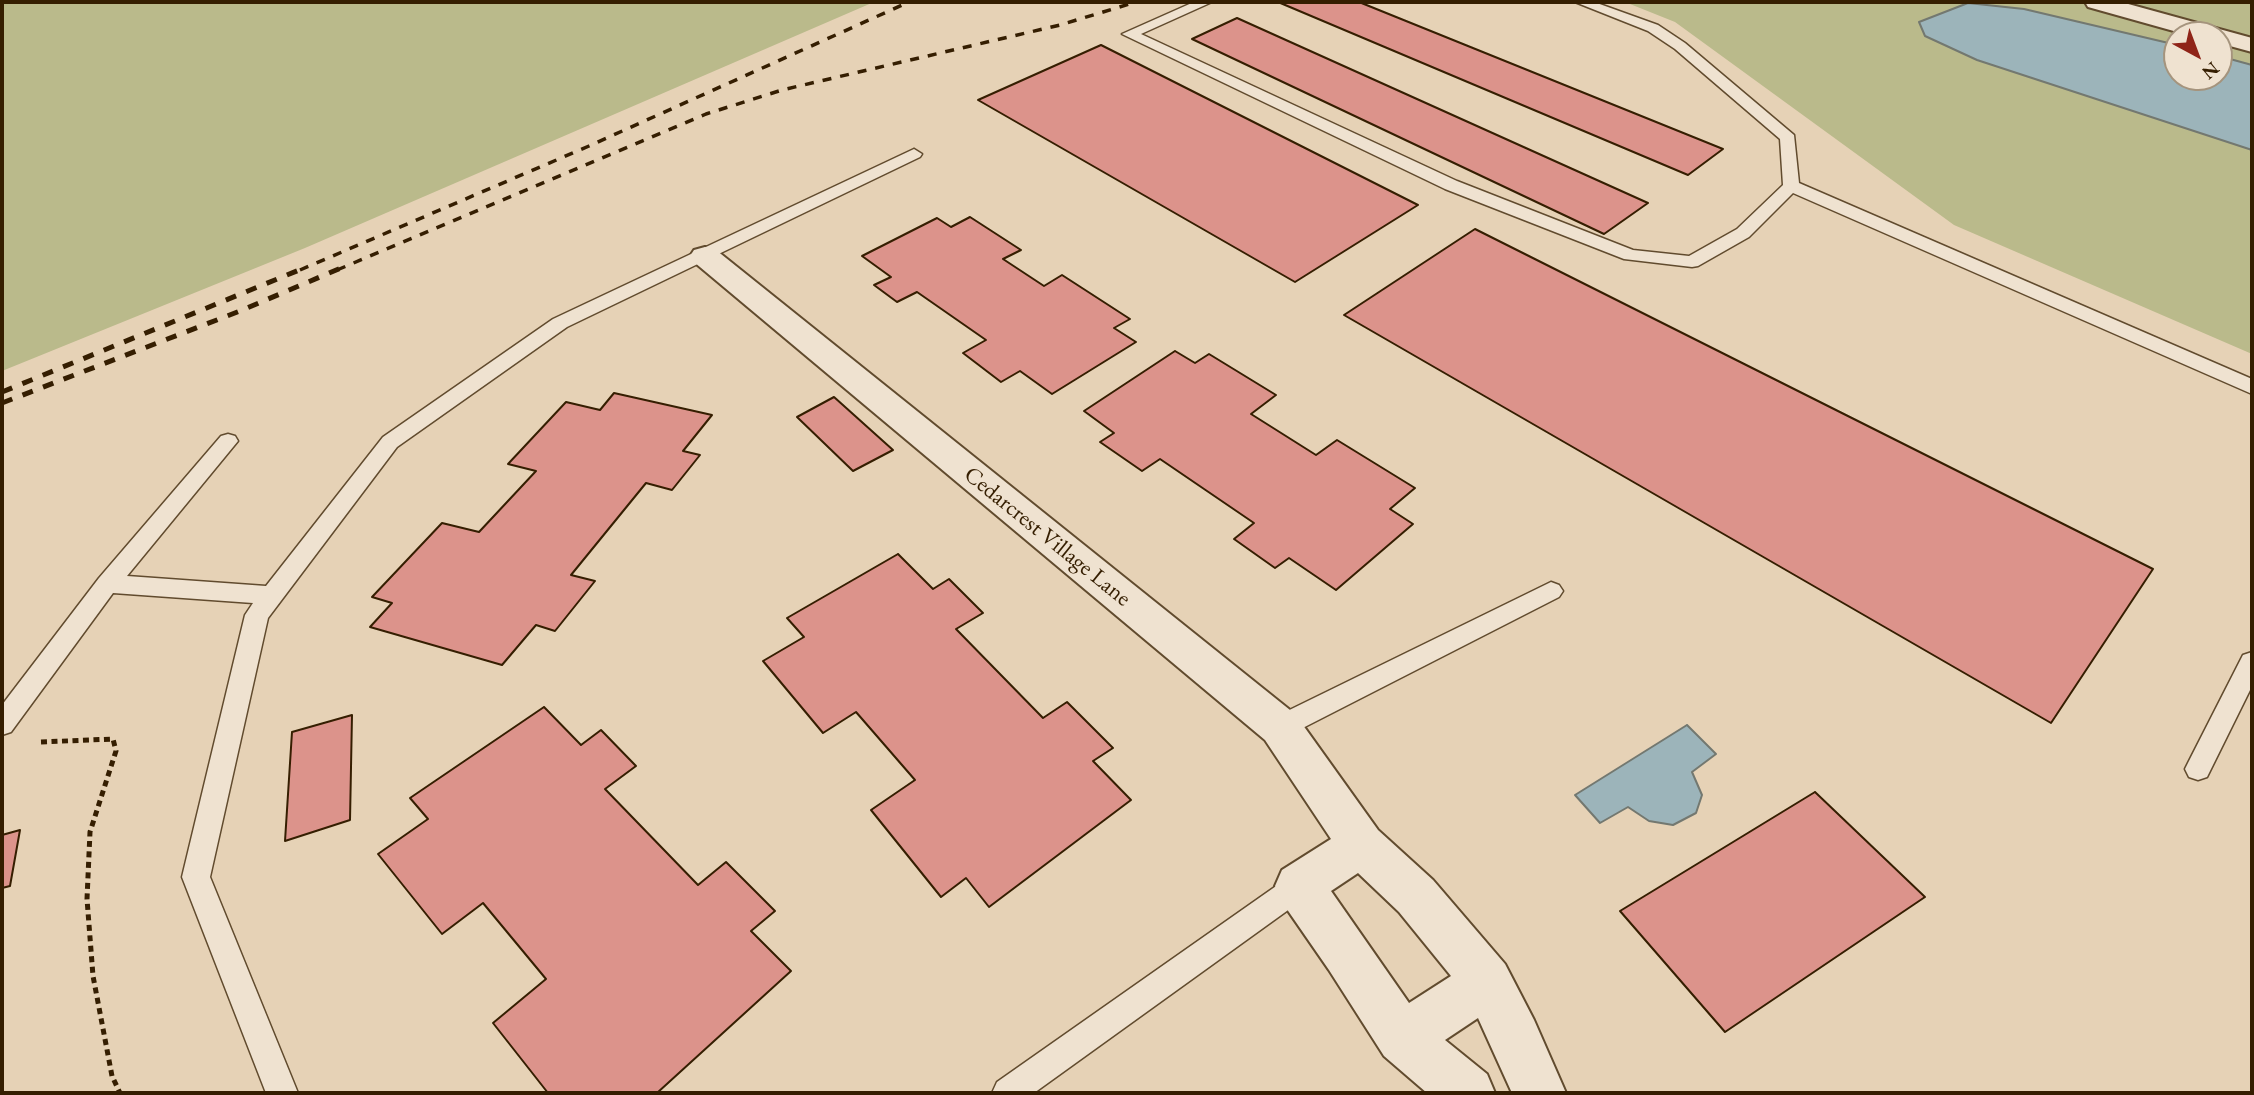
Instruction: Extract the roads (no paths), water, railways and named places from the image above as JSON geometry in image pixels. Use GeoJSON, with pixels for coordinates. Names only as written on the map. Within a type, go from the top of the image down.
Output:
{"type":"FeatureCollection","features":[{"type":"Feature","properties":{"kind":"street"},"geometry":{"type":"LineString","coordinates":[[2096,2],[2166,21]]}},
{"type":"Feature","properties":{"kind":"street"},"geometry":{"type":"LineString","coordinates":[[2233,39],[2252,44]]}},
{"type":"Feature","properties":{"kind":"street","name":"Cedarcrest Village Lane"},"geometry":{"type":"LineString","coordinates":[[705,256],[1280,727],[1361,845],[1416,895],[1487,982],[1516,1038],[1539,1093]]}},
{"type":"Feature","properties":{"kind":"street"},"geometry":{"type":"LineString","coordinates":[[1361,845],[1299,886],[1347,953],[1402,1038],[1468,1093]]}},
{"type":"Feature","properties":{"kind":"street"},"geometry":{"type":"LineString","coordinates":[[1402,1038],[1487,982]]}},
{"type":"Feature","properties":{"kind":"lane"},"geometry":{"type":"LineString","coordinates":[[1205,2],[1129,34],[1451,185],[1630,255],[1692,262],[1743,233],[1791,186]]}},
{"type":"Feature","properties":{"kind":"lane"},"geometry":{"type":"LineString","coordinates":[[1582,2],[1653,28],[1680,46],[1787,138],[1791,186]]}},
{"type":"Feature","properties":{"kind":"lane"},"geometry":{"type":"LineString","coordinates":[[282,1093],[196,877],[257,615],[390,442],[560,323],[914,154]]}},
{"type":"Feature","properties":{"kind":"lane"},"geometry":{"type":"LineString","coordinates":[[1791,186],[2252,387]]}},
{"type":"Feature","properties":{"kind":"lane"},"geometry":{"type":"LineString","coordinates":[[2,724],[107,584],[228,441]]}},
{"type":"Feature","properties":{"kind":"lane"},"geometry":{"type":"LineString","coordinates":[[107,584],[272,595]]}},
{"type":"Feature","properties":{"kind":"lane"},"geometry":{"type":"LineString","coordinates":[[1280,727],[1551,591]]}},
{"type":"Feature","properties":{"kind":"lane"},"geometry":{"type":"LineString","coordinates":[[2198,769],[2252,662]]}},
{"type":"Feature","properties":{"kind":"lane"},"geometry":{"type":"LineString","coordinates":[[1008,1093],[1299,886]]}},
{"type":"Feature","properties":{"kind":"water"},"geometry":{"type":"Polygon","coordinates":[[[1968,3],[2024,9],[2163,42],[2163,91],[2233,91],[2233,60],[2252,65],[2252,150],[1977,60],[1925,36],[1919,22],[1968,3]]]}},
{"type":"Feature","properties":{"kind":"water"},"geometry":{"type":"Polygon","coordinates":[[[1687,725],[1716,754],[1692,772],[1702,795],[1696,813],[1673,825],[1649,821],[1628,807],[1600,823],[1575,795],[1687,725]]]}},
{"type":"Feature","properties":{"kind":"railway"},"geometry":{"type":"LineString","coordinates":[[300,270],[589,146],[909,2]]}},
{"type":"Feature","properties":{"kind":"railway"},"geometry":{"type":"LineString","coordinates":[[337,270],[706,114],[782,90],[1060,25],[1136,2]]}},
{"type":"Feature","properties":{"kind":"railway"},"geometry":{"type":"LineString","coordinates":[[2,392],[304,268]]}},
{"type":"Feature","properties":{"kind":"railway"},"geometry":{"type":"LineString","coordinates":[[2,403],[240,311],[341,268]]}}]}
